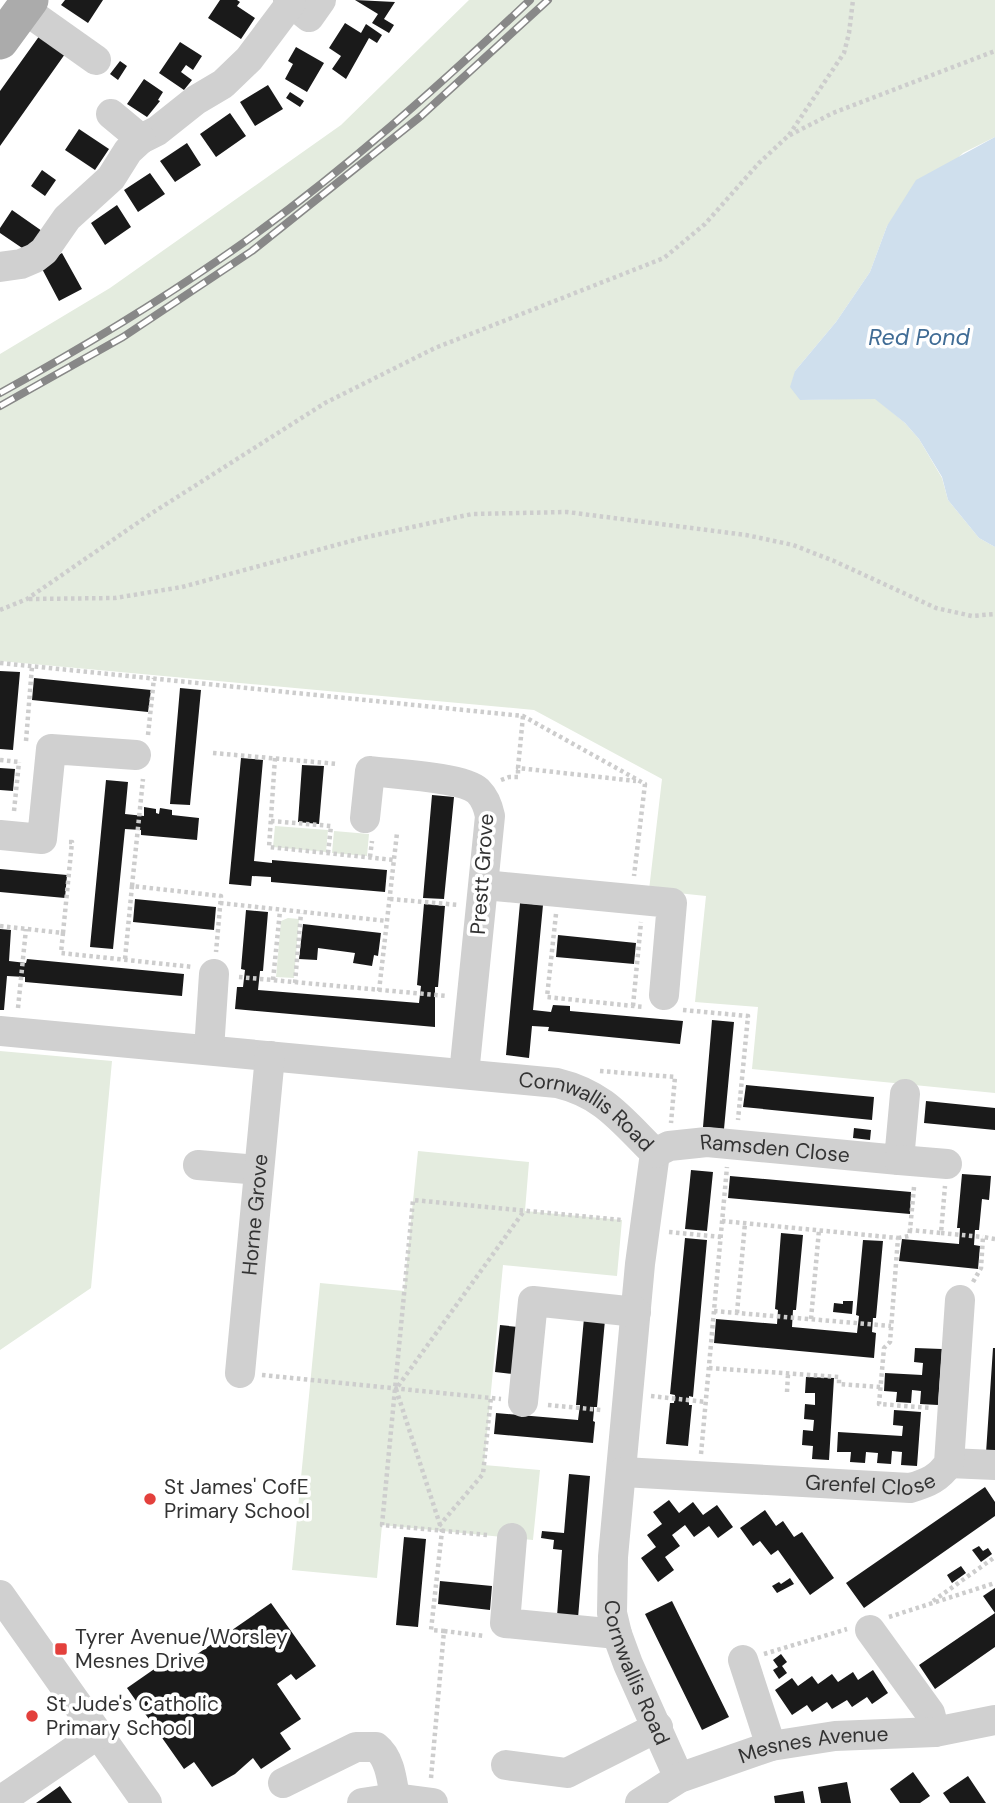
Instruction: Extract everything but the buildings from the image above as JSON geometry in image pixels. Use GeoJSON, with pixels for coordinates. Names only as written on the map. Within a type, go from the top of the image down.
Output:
{"type":"FeatureCollection","features":[{"type":"Feature","properties":{"kind":"main road"},"geometry":{"type":"LineString","coordinates":[[0,41],[27,4]]}},
{"type":"Feature","properties":{"kind":"street"},"geometry":{"type":"LineString","coordinates":[[27,4],[96,60]]}},
{"type":"Feature","properties":{"kind":"street"},"geometry":{"type":"LineString","coordinates":[[0,267],[21,264],[44,251],[66,218],[111,178],[128,151],[196,100],[223,84],[302,5]]}},
{"type":"Feature","properties":{"kind":"street"},"geometry":{"type":"LineString","coordinates":[[111,114],[141,139]]}},
{"type":"Feature","properties":{"kind":"street"},"geometry":{"type":"LineString","coordinates":[[6,836],[41,839],[51,749],[136,755]]}},
{"type":"Feature","properties":{"kind":"street","name":"Prestt Grove"},"geometry":{"type":"LineString","coordinates":[[365,818],[370,771],[463,783],[472,786],[484,798],[490,816],[464,1074]]}},
{"type":"Feature","properties":{"kind":"street"},"geometry":{"type":"LineString","coordinates":[[483,896],[672,903],[664,995]]}},
{"type":"Feature","properties":{"kind":"street"},"geometry":{"type":"LineString","coordinates":[[209,1050],[214,974]]}},
{"type":"Feature","properties":{"kind":"street","name":"Cornwallis Road"},"geometry":{"type":"LineString","coordinates":[[8,1032],[556,1083],[578,1088],[597,1098],[662,1150],[645,1226],[612,1613],[628,1664],[679,1778]]}},
{"type":"Feature","properties":{"kind":"street","name":"Horne Grove"},"geometry":{"type":"LineString","coordinates":[[240,1373],[270,1056]]}},
{"type":"Feature","properties":{"kind":"street"},"geometry":{"type":"LineString","coordinates":[[905,1094],[908,1160]]}},
{"type":"Feature","properties":{"kind":"street","name":"Ramsden Close"},"geometry":{"type":"LineString","coordinates":[[662,1150],[707,1142],[947,1164]]}},
{"type":"Feature","properties":{"kind":"street"},"geometry":{"type":"LineString","coordinates":[[198,1165],[259,1170]]}},
{"type":"Feature","properties":{"kind":"street","name":"Grenfel Close"},"geometry":{"type":"LineString","coordinates":[[623,1472],[910,1488],[926,1484],[941,1474],[949,1463],[960,1300]]}},
{"type":"Feature","properties":{"kind":"street"},"geometry":{"type":"LineString","coordinates":[[523,1402],[533,1301],[636,1312]]}},
{"type":"Feature","properties":{"kind":"street"},"geometry":{"type":"LineString","coordinates":[[949,1463],[995,1465]]}},
{"type":"Feature","properties":{"kind":"street"},"geometry":{"type":"LineString","coordinates":[[512,1538],[505,1623],[617,1634]]}},
{"type":"Feature","properties":{"kind":"street"},"geometry":{"type":"LineString","coordinates":[[0,1595],[147,1803]]}},
{"type":"Feature","properties":{"kind":"street"},"geometry":{"type":"LineString","coordinates":[[870,1630],[930,1713],[934,1732]]}},
{"type":"Feature","properties":{"kind":"street"},"geometry":{"type":"LineString","coordinates":[[743,1660],[771,1746]]}},
{"type":"Feature","properties":{"kind":"street","name":"Mesnes Avenue"},"geometry":{"type":"LineString","coordinates":[[640,1803],[679,1778],[771,1746],[835,1736],[934,1732],[995,1720]]}},
{"type":"Feature","properties":{"kind":"street"},"geometry":{"type":"LineString","coordinates":[[506,1765],[567,1773],[658,1727]]}},
{"type":"Feature","properties":{"kind":"street"},"geometry":{"type":"LineString","coordinates":[[0,1801],[98,1734]]}},
{"type":"Feature","properties":{"kind":"street"},"geometry":{"type":"LineString","coordinates":[[283,1783],[356,1747],[376,1747],[383,1753],[395,1798]]}},
{"type":"Feature","properties":{"kind":"street"},"geometry":{"type":"LineString","coordinates":[[362,1803],[395,1798],[430,1802]]}},
{"type":"Feature","properties":{"kind":"path"},"geometry":{"type":"LineString","coordinates":[[0,610],[27,599],[149,515],[325,402],[435,348],[664,258],[705,224],[759,163],[788,136],[844,53],[853,0]]}},
{"type":"Feature","properties":{"kind":"path"},"geometry":{"type":"LineString","coordinates":[[788,136],[832,113],[995,51]]}},
{"type":"Feature","properties":{"kind":"path"},"geometry":{"type":"LineString","coordinates":[[27,599],[115,598],[182,587],[362,538],[472,514],[566,512],[746,535],[793,545],[936,608],[972,616],[995,614]]}},
{"type":"Feature","properties":{"kind":"path"},"geometry":{"type":"LineString","coordinates":[[0,663],[523,716],[645,783],[633,1006]]}},
{"type":"Feature","properties":{"kind":"path"},"geometry":{"type":"LineString","coordinates":[[26,749],[32,666]]}},
{"type":"Feature","properties":{"kind":"path"},"geometry":{"type":"LineString","coordinates":[[523,716],[519,768],[641,781]]}},
{"type":"Feature","properties":{"kind":"path"},"geometry":{"type":"LineString","coordinates":[[213,753],[338,764]]}},
{"type":"Feature","properties":{"kind":"path"},"geometry":{"type":"LineString","coordinates":[[275,758],[269,847],[394,860]]}},
{"type":"Feature","properties":{"kind":"path"},"geometry":{"type":"LineString","coordinates":[[6,836],[19,762]]}},
{"type":"Feature","properties":{"kind":"path"},"geometry":{"type":"LineString","coordinates":[[271,821],[331,826],[328,853]]}},
{"type":"Feature","properties":{"kind":"path"},"geometry":{"type":"LineString","coordinates":[[379,990],[397,833]]}},
{"type":"Feature","properties":{"kind":"path"},"geometry":{"type":"LineString","coordinates":[[41,839],[72,842],[61,953],[189,965],[214,974],[472,998]]}},
{"type":"Feature","properties":{"kind":"path"},"geometry":{"type":"LineString","coordinates":[[125,959],[132,886],[221,896],[214,974]]}},
{"type":"Feature","properties":{"kind":"path"},"geometry":{"type":"LineString","coordinates":[[390,899],[483,896]]}},
{"type":"Feature","properties":{"kind":"path"},"geometry":{"type":"LineString","coordinates":[[220,903],[387,920]]}},
{"type":"Feature","properties":{"kind":"path"},"geometry":{"type":"LineString","coordinates":[[273,980],[280,911]]}},
{"type":"Feature","properties":{"kind":"path"},"geometry":{"type":"LineString","coordinates":[[295,982],[301,913]]}},
{"type":"Feature","properties":{"kind":"path"},"geometry":{"type":"LineString","coordinates":[[0,926],[63,933]]}},
{"type":"Feature","properties":{"kind":"path"},"geometry":{"type":"LineString","coordinates":[[8,1032],[26,929]]}},
{"type":"Feature","properties":{"kind":"path"},"geometry":{"type":"LineString","coordinates":[[556,1083],[589,1070],[675,1077],[662,1150]]}},
{"type":"Feature","properties":{"kind":"path"},"geometry":{"type":"LineString","coordinates":[[699,1475],[729,1145]]}},
{"type":"Feature","properties":{"kind":"path"},"geometry":{"type":"LineString","coordinates":[[722,1221],[898,1238],[909,1236],[908,1160]]}},
{"type":"Feature","properties":{"kind":"path"},"geometry":{"type":"LineString","coordinates":[[941,1233],[947,1164]]}},
{"type":"Feature","properties":{"kind":"path"},"geometry":{"type":"LineString","coordinates":[[512,1538],[382,1525],[413,1200],[525,1210],[721,1237]]}},
{"type":"Feature","properties":{"kind":"path"},"geometry":{"type":"LineString","coordinates":[[396,1389],[525,1210]]}},
{"type":"Feature","properties":{"kind":"path"},"geometry":{"type":"LineString","coordinates":[[737,1313],[745,1223]]}},
{"type":"Feature","properties":{"kind":"path"},"geometry":{"type":"LineString","coordinates":[[810,1319],[819,1230]]}},
{"type":"Feature","properties":{"kind":"path"},"geometry":{"type":"LineString","coordinates":[[910,1230],[995,1239]]}},
{"type":"Feature","properties":{"kind":"path"},"geometry":{"type":"LineString","coordinates":[[960,1300],[981,1268],[983,1237]]}},
{"type":"Feature","properties":{"kind":"path"},"geometry":{"type":"LineString","coordinates":[[898,1238],[890,1342],[884,1348],[879,1404],[951,1409]]}},
{"type":"Feature","properties":{"kind":"path"},"geometry":{"type":"LineString","coordinates":[[714,1311],[891,1326]]}},
{"type":"Feature","properties":{"kind":"path"},"geometry":{"type":"LineString","coordinates":[[709,1368],[839,1377],[839,1384],[880,1387]]}},
{"type":"Feature","properties":{"kind":"path"},"geometry":{"type":"LineString","coordinates":[[240,1373],[523,1402],[706,1402]]}},
{"type":"Feature","properties":{"kind":"path"},"geometry":{"type":"LineString","coordinates":[[787,1392],[788,1374]]}},
{"type":"Feature","properties":{"kind":"path"},"geometry":{"type":"LineString","coordinates":[[396,1389],[440,1529],[431,1630],[492,1637],[505,1623]]}},
{"type":"Feature","properties":{"kind":"path"},"geometry":{"type":"LineString","coordinates":[[440,1529],[483,1474],[491,1398]]}},
{"type":"Feature","properties":{"kind":"path"},"geometry":{"type":"LineString","coordinates":[[927,1605],[995,1557]]}},
{"type":"Feature","properties":{"kind":"path"},"geometry":{"type":"LineString","coordinates":[[430,1802],[444,1631]]}},
{"type":"Feature","properties":{"kind":"shaded area"},"geometry":{"type":"Polygon","coordinates":[[[469,0],[995,0],[995,137],[963,153],[887,226],[870,272],[836,322],[795,371],[800,400],[875,398],[905,423],[919,439],[942,478],[948,500],[979,538],[995,547],[995,1093],[752,1069],[758,1007],[695,1002],[706,896],[649,890],[662,779],[534,710],[0,661],[0,354],[110,288],[341,125],[469,0]]]}},
{"type":"Feature","properties":{"kind":"shaded area"},"geometry":{"type":"Polygon","coordinates":[[[275,826],[328,830],[326,852],[273,847],[275,826]]]}},
{"type":"Feature","properties":{"kind":"shaded area"},"geometry":{"type":"Polygon","coordinates":[[[334,831],[369,834],[367,856],[332,853],[334,831]]]}},
{"type":"Feature","properties":{"kind":"shaded area"},"geometry":{"type":"Polygon","coordinates":[[[288,918],[299,919],[294,978],[276,977],[281,921],[288,918]]]}},
{"type":"Feature","properties":{"kind":"shaded area"},"geometry":{"type":"Polygon","coordinates":[[[0,1051],[112,1061],[91,1288],[0,1350],[0,1051]]]}},
{"type":"Feature","properties":{"kind":"shaded area"},"geometry":{"type":"Polygon","coordinates":[[[418,1151],[529,1162],[525,1211],[622,1220],[617,1276],[503,1265],[484,1465],[540,1470],[533,1540],[382,1525],[377,1578],[292,1570],[320,1283],[404,1291],[418,1151]]]}},
{"type":"Feature","properties":{"kind":"water","name":"Red Pond"},"geometry":{"type":"Polygon","coordinates":[[[995,137],[995,547],[979,538],[948,500],[942,477],[919,439],[905,423],[875,399],[800,400],[790,387],[795,371],[836,322],[870,272],[887,226],[916,180],[995,137]]]}},
{"type":"Feature","properties":{"kind":"railway"},"geometry":{"type":"LineString","coordinates":[[0,393],[154,303],[281,215],[391,126],[530,0]]}},
{"type":"Feature","properties":{"kind":"railway"},"geometry":{"type":"LineString","coordinates":[[0,406],[123,337],[252,251],[421,116],[548,0]]}},
{"type":"Feature","properties":{"kind":"place","name":"St James' CofE Primary School"},"geometry":{"type":"Point","coordinates":[150,1499]}},
{"type":"Feature","properties":{"kind":"place","name":"Tyrer Avenue/Worsley Mesnes Drive"},"geometry":{"type":"Point","coordinates":[61,1649]}},
{"type":"Feature","properties":{"kind":"place","name":"St Jude's Catholic Primary School"},"geometry":{"type":"Point","coordinates":[32,1716]}}]}
